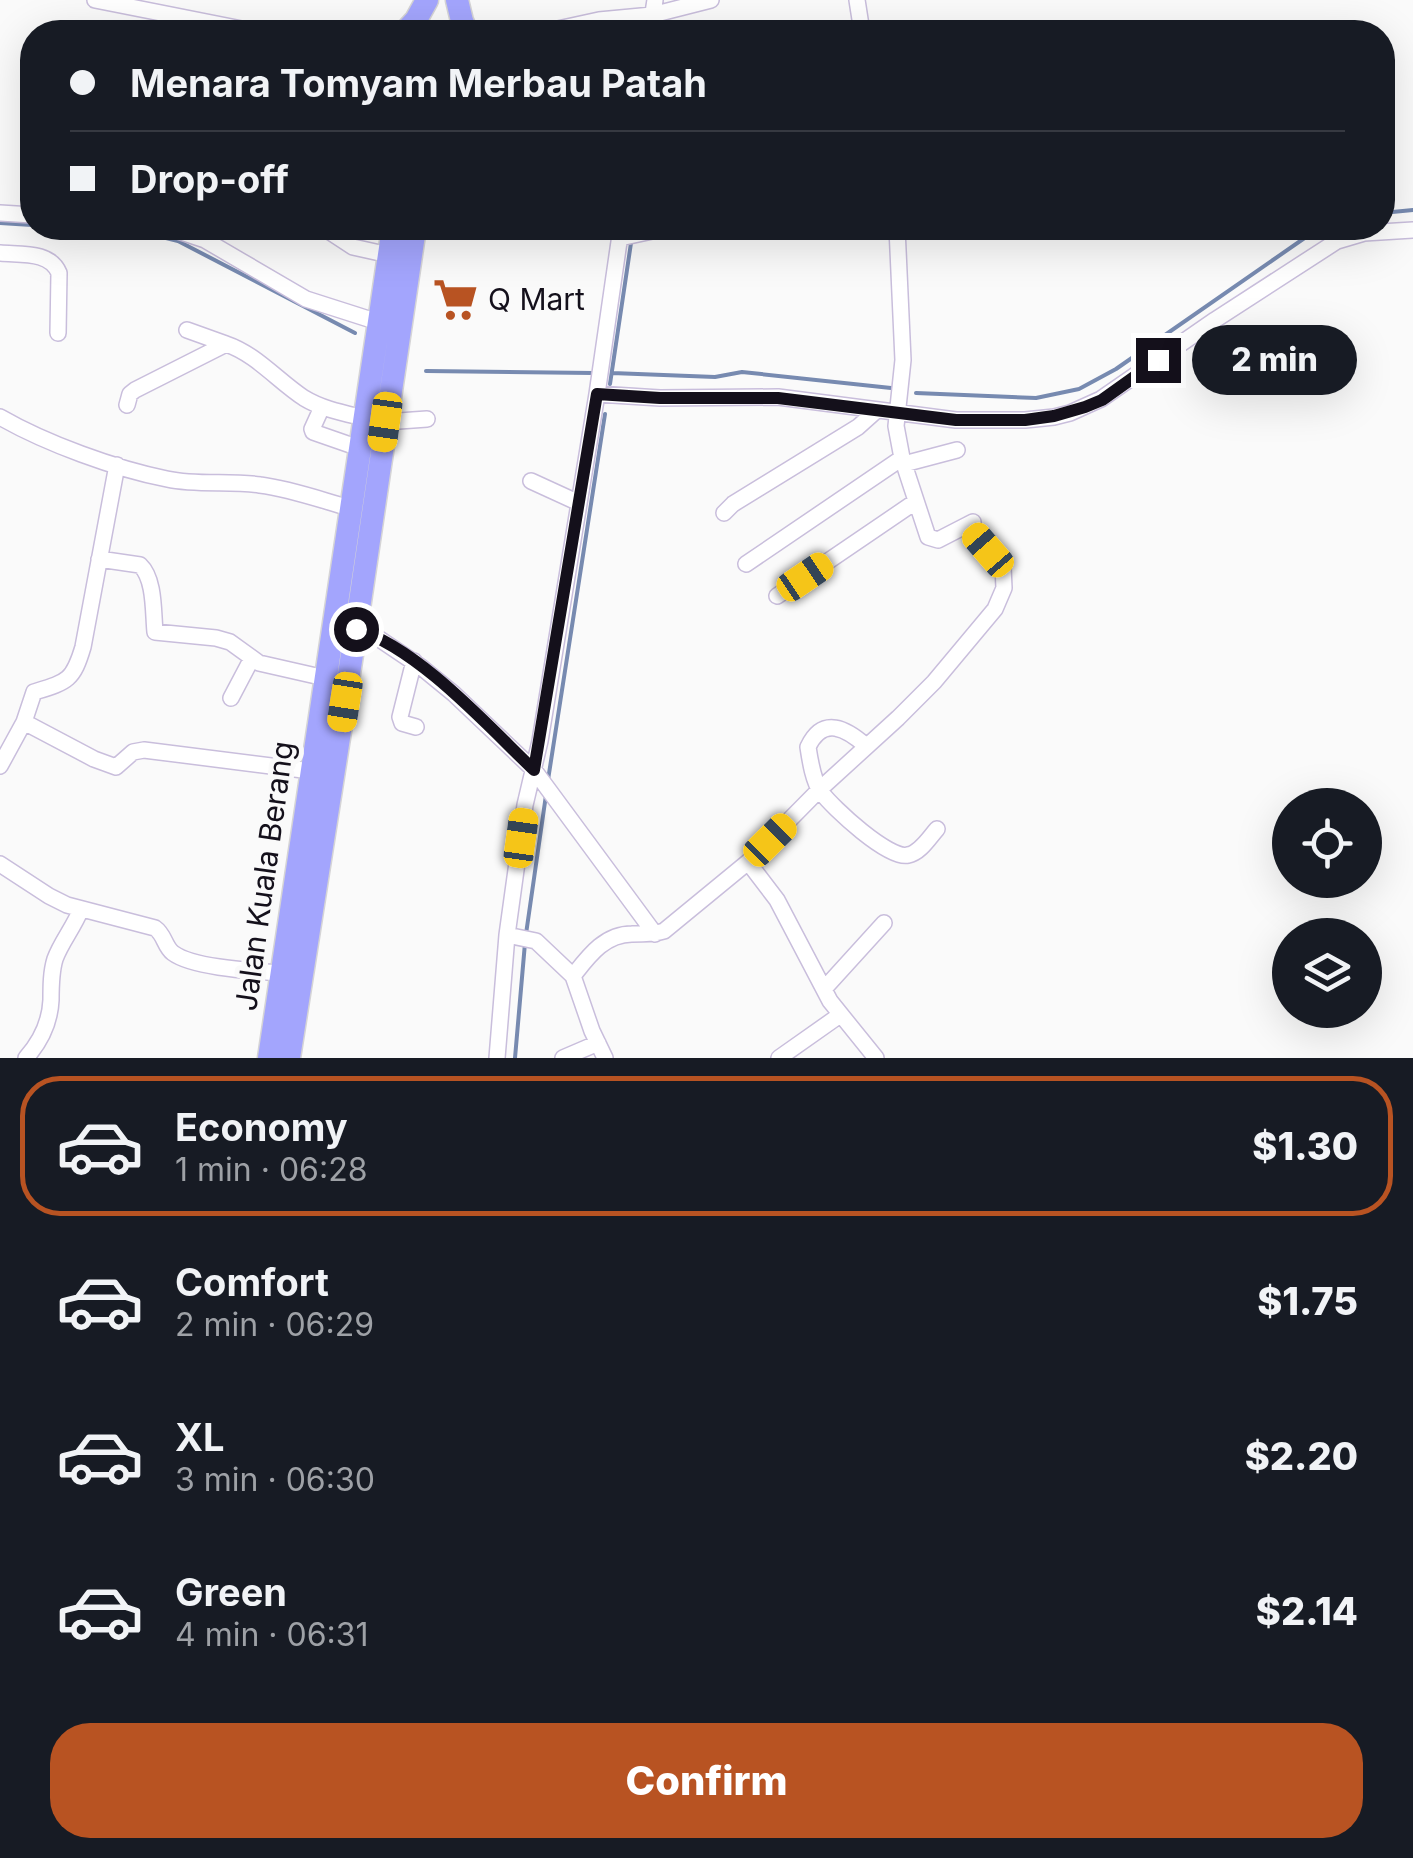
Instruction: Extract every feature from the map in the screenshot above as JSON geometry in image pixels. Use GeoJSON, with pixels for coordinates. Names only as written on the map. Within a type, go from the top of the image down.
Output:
{"type":"FeatureCollection","features":[{"type":"Feature","properties":{"kind":"highway","name":"Jalan Kuala Berang"},"geometry":{"type":"LineString","coordinates":[[269,1058],[356,629],[374,420],[378,322],[391,240]]}},
{"type":"Feature","properties":{"kind":"highway","name":"Jalan Kuala Berang"},"geometry":{"type":"LineString","coordinates":[[289,1058],[287,980],[311,771],[350,508],[359,448],[374,420],[412,240]]}},
{"type":"Feature","properties":{"kind":"street"},"geometry":{"type":"LineString","coordinates":[[95,0],[122,2],[199,20]]}},
{"type":"Feature","properties":{"kind":"street"},"geometry":{"type":"LineString","coordinates":[[598,20],[704,1]]}},
{"type":"Feature","properties":{"kind":"street"},"geometry":{"type":"LineString","coordinates":[[204,240],[306,299],[378,322]]}},
{"type":"Feature","properties":{"kind":"street"},"geometry":{"type":"LineString","coordinates":[[342,240],[353,247],[389,256]]}},
{"type":"Feature","properties":{"kind":"street"},"geometry":{"type":"LineString","coordinates":[[497,1058],[525,805],[536,773],[620,240]]}},
{"type":"Feature","properties":{"kind":"street"},"geometry":{"type":"LineString","coordinates":[[573,976],[594,950],[616,937],[656,934],[673,925],[748,862],[818,790],[934,682],[995,609],[1004,588],[1003,567],[970,524],[943,538],[932,540],[925,534],[903,461],[896,412],[903,360],[898,240]]}},
{"type":"Feature","properties":{"kind":"street"},"geometry":{"type":"LineString","coordinates":[[597,394],[778,398],[956,420],[1039,419],[1070,413],[1102,400],[1214,320],[1340,240]]}},
{"type":"Feature","properties":{"kind":"street"},"geometry":{"type":"LineString","coordinates":[[0,253],[47,258],[56,265],[58,332]]}},
{"type":"Feature","properties":{"kind":"street"},"geometry":{"type":"LineString","coordinates":[[187,330],[236,348],[322,407],[374,420],[427,419]]}},
{"type":"Feature","properties":{"kind":"street"},"geometry":{"type":"LineString","coordinates":[[127,405],[135,390],[226,344]]}},
{"type":"Feature","properties":{"kind":"street"},"geometry":{"type":"LineString","coordinates":[[322,407],[313,432],[359,448]]}},
{"type":"Feature","properties":{"kind":"street"},"geometry":{"type":"LineString","coordinates":[[724,513],[858,427],[876,410]]}},
{"type":"Feature","properties":{"kind":"street"},"geometry":{"type":"LineString","coordinates":[[0,417],[26,431],[117,465],[166,479],[268,486],[350,508]]}},
{"type":"Feature","properties":{"kind":"street"},"geometry":{"type":"LineString","coordinates":[[746,564],[903,461],[957,450]]}},
{"type":"Feature","properties":{"kind":"street"},"geometry":{"type":"LineString","coordinates":[[0,766],[24,722],[34,692],[61,682],[76,670],[117,465]]}},
{"type":"Feature","properties":{"kind":"street"},"geometry":{"type":"LineString","coordinates":[[531,481],[580,503]]}},
{"type":"Feature","properties":{"kind":"street"},"geometry":{"type":"LineString","coordinates":[[777,596],[916,502]]}},
{"type":"Feature","properties":{"kind":"street"},"geometry":{"type":"LineString","coordinates":[[99,559],[145,568],[155,632],[216,638],[230,642],[251,660],[326,678]]}},
{"type":"Feature","properties":{"kind":"street"},"geometry":{"type":"LineString","coordinates":[[356,629],[372,634],[414,661],[536,773],[656,934]]}},
{"type":"Feature","properties":{"kind":"street"},"geometry":{"type":"LineString","coordinates":[[231,698],[251,660]]}},
{"type":"Feature","properties":{"kind":"street"},"geometry":{"type":"LineString","coordinates":[[414,661],[400,717],[402,722],[416,727]]}},
{"type":"Feature","properties":{"kind":"street"},"geometry":{"type":"LineString","coordinates":[[24,722],[116,767],[133,752],[144,750],[311,771]]}},
{"type":"Feature","properties":{"kind":"street"},"geometry":{"type":"LineString","coordinates":[[866,746],[840,728],[830,728],[813,738],[808,747],[818,790],[866,834],[896,855],[916,852],[937,829]]}},
{"type":"Feature","properties":{"kind":"street"},"geometry":{"type":"LineString","coordinates":[[748,862],[777,900],[840,1015],[876,1058]]}},
{"type":"Feature","properties":{"kind":"street"},"geometry":{"type":"LineString","coordinates":[[0,864],[49,896],[81,909],[154,928],[172,952],[189,960],[287,980]]}},
{"type":"Feature","properties":{"kind":"street"},"geometry":{"type":"LineString","coordinates":[[26,1058],[46,1026],[55,960],[81,909]]}},
{"type":"Feature","properties":{"kind":"street"},"geometry":{"type":"LineString","coordinates":[[824,989],[884,923]]}},
{"type":"Feature","properties":{"kind":"street"},"geometry":{"type":"LineString","coordinates":[[511,935],[536,941],[573,976],[602,1051],[564,1058]]}},
{"type":"Feature","properties":{"kind":"street"},"geometry":{"type":"LineString","coordinates":[[779,1058],[840,1015]]}},
{"type":"Feature","properties":{"kind":"waterway"},"geometry":{"type":"LineString","coordinates":[[1395,212],[1413,210]]}},
{"type":"Feature","properties":{"kind":"waterway"},"geometry":{"type":"LineString","coordinates":[[0,223],[20,224]]}},
{"type":"Feature","properties":{"kind":"waterway"},"geometry":{"type":"LineString","coordinates":[[174,240],[355,333]]}},
{"type":"Feature","properties":{"kind":"waterway"},"geometry":{"type":"LineString","coordinates":[[916,393],[1036,398],[1079,389],[1116,369],[1302,240]]}},
{"type":"Feature","properties":{"kind":"waterway"},"geometry":{"type":"LineString","coordinates":[[610,384],[631,243]]}},
{"type":"Feature","properties":{"kind":"waterway"},"geometry":{"type":"LineString","coordinates":[[426,371],[593,373]]}},
{"type":"Feature","properties":{"kind":"waterway"},"geometry":{"type":"LineString","coordinates":[[612,373],[715,377],[742,372],[891,388]]}},
{"type":"Feature","properties":{"kind":"waterway"},"geometry":{"type":"LineString","coordinates":[[548,780],[605,414]]}},
{"type":"Feature","properties":{"kind":"waterway"},"geometry":{"type":"LineString","coordinates":[[526,934],[546,795]]}},
{"type":"Feature","properties":{"kind":"waterway"},"geometry":{"type":"LineString","coordinates":[[515,1058],[525,943]]}},
{"type":"Feature","properties":{"kind":"place","name":"Q Mart"},"geometry":{"type":"Point","coordinates":[455,300]}},
{"type":"Feature","properties":{"kind":"route"},"geometry":{"type":"LineString","coordinates":[[356,629],[372,634],[422,667],[534,770],[597,394],[800,399],[956,420],[1025,420],[1070,413],[1102,400],[1158,360]]}}]}
